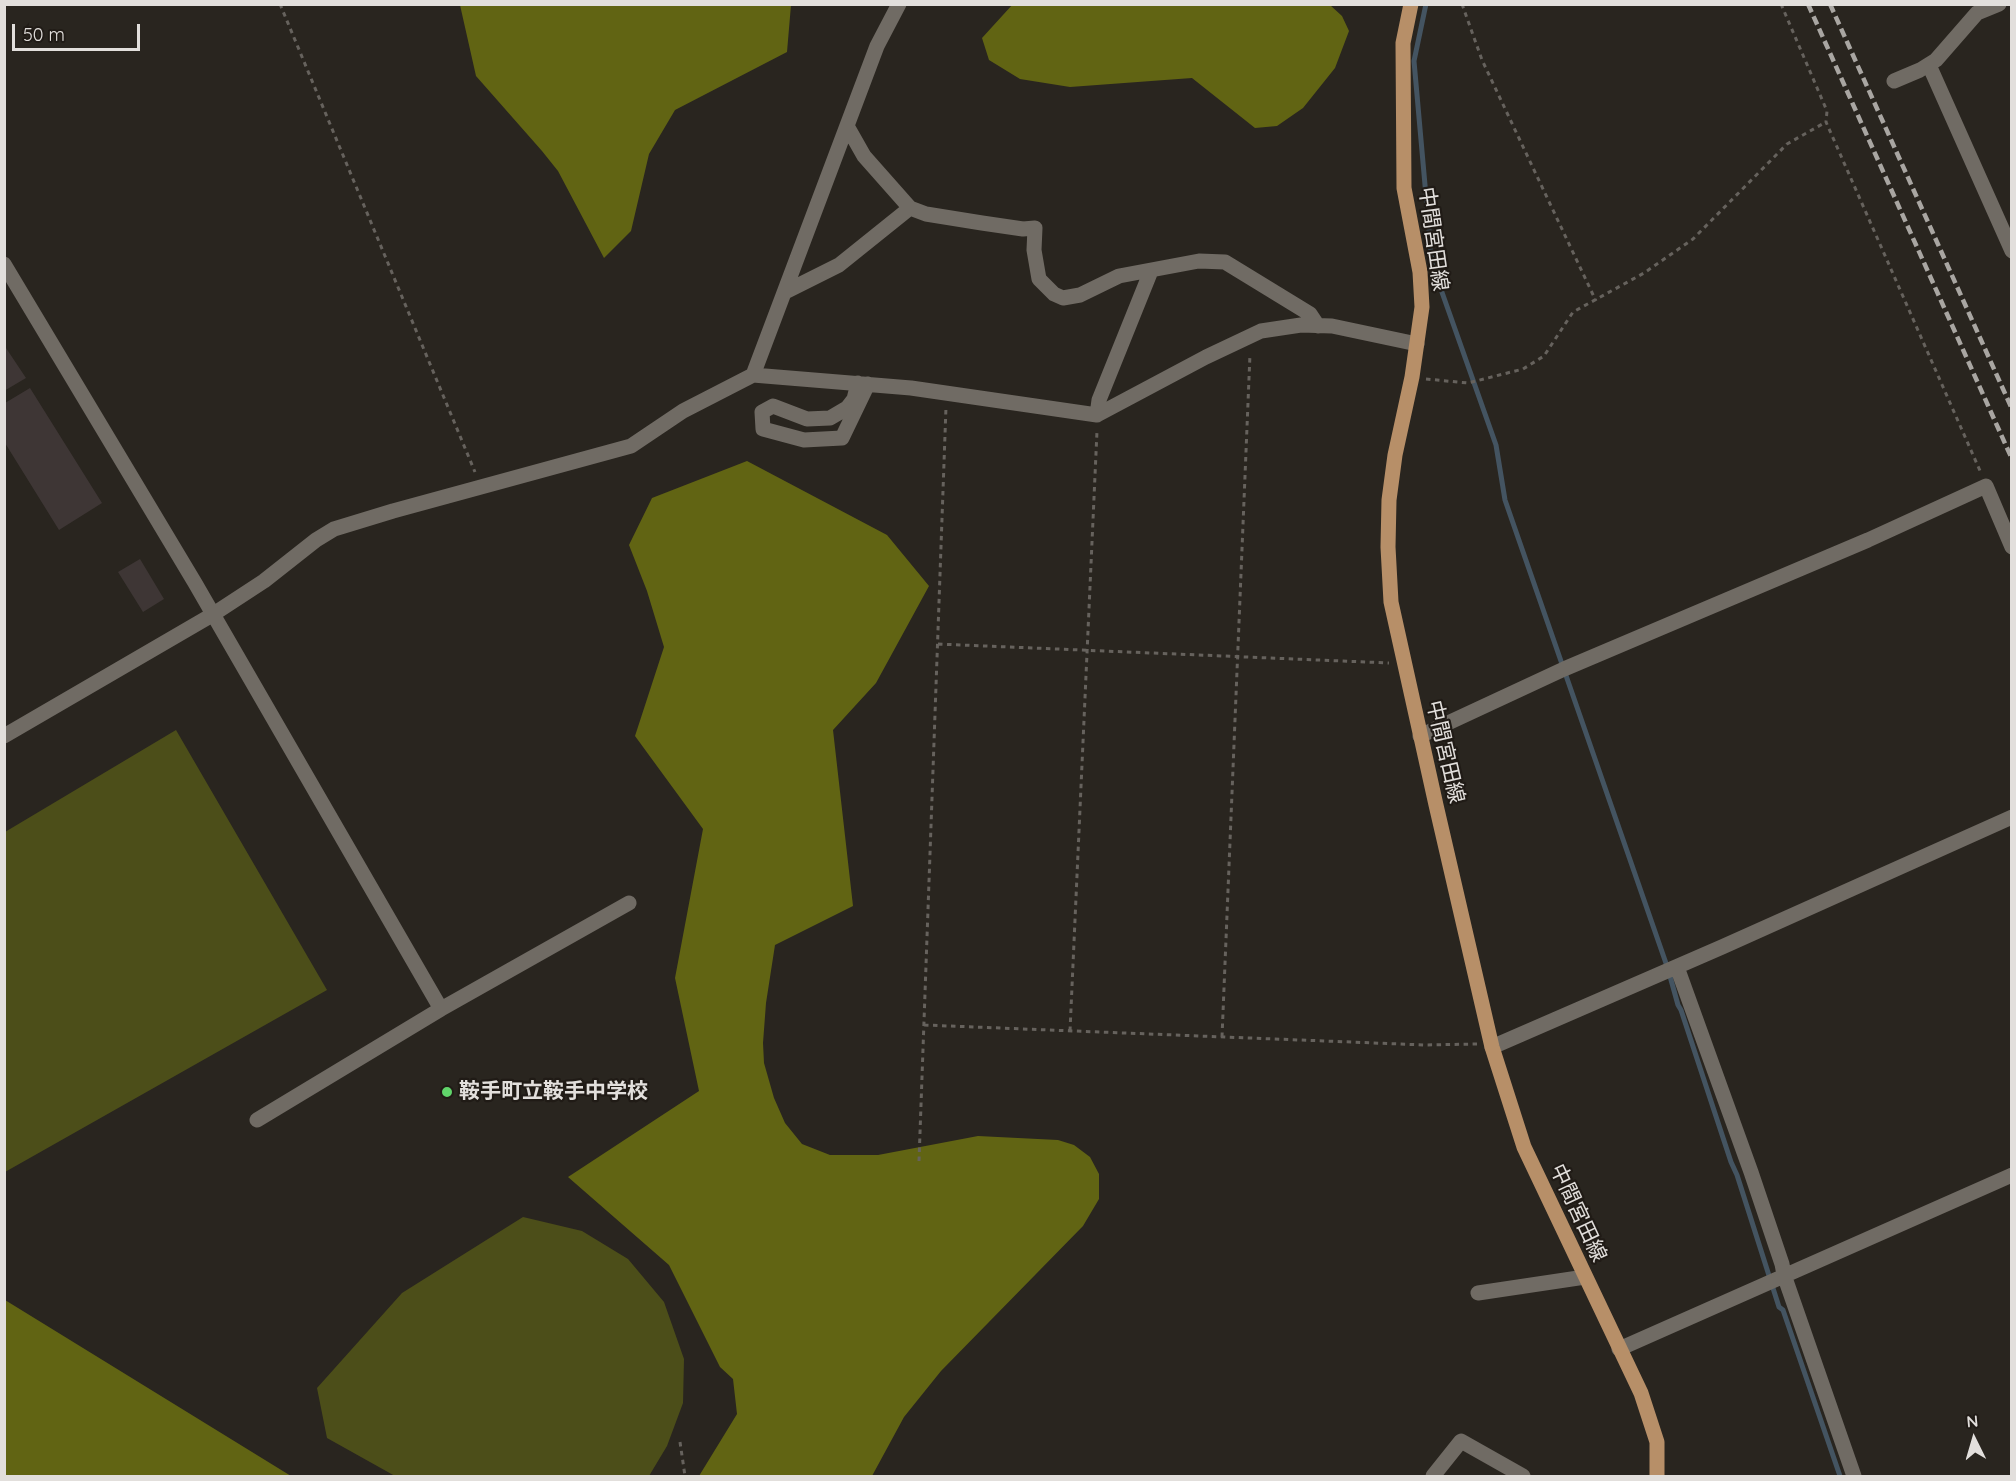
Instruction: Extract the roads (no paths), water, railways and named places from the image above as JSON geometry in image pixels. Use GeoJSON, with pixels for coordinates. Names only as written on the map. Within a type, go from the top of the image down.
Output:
{"type":"FeatureCollection","features":[{"type":"Feature","properties":{"kind":"main road","name":"中間宮田線"},"geometry":{"type":"LineString","coordinates":[[1411,4],[1403,43],[1404,188],[1420,272],[1422,307],[1412,377],[1395,455],[1389,501],[1388,548],[1391,602],[1492,1044],[1524,1148],[1641,1393],[1657,1442],[1657,1476]]}},
{"type":"Feature","properties":{"kind":"street"},"geometry":{"type":"LineString","coordinates":[[753,375],[877,46],[899,4]]}},
{"type":"Feature","properties":{"kind":"street"},"geometry":{"type":"LineString","coordinates":[[1893,81],[1936,60],[1977,13],[1999,4]]}},
{"type":"Feature","properties":{"kind":"street"},"geometry":{"type":"LineString","coordinates":[[1929,65],[2012,251]]}},
{"type":"Feature","properties":{"kind":"street"},"geometry":{"type":"LineString","coordinates":[[847,126],[864,156],[910,208],[926,214],[982,224],[1023,229],[1035,228],[1034,250],[1040,279],[1054,294],[1063,298],[1080,295],[1119,276],[1199,261],[1225,262],[1310,314],[1318,326]]}},
{"type":"Feature","properties":{"kind":"street"},"geometry":{"type":"LineString","coordinates":[[785,292],[839,265],[910,208]]}},
{"type":"Feature","properties":{"kind":"street"},"geometry":{"type":"LineString","coordinates":[[4,264],[212,615],[441,1009]]}},
{"type":"Feature","properties":{"kind":"street"},"geometry":{"type":"LineString","coordinates":[[1097,415],[1099,400],[1150,271]]}},
{"type":"Feature","properties":{"kind":"street"},"geometry":{"type":"LineString","coordinates":[[4,736],[212,615],[264,581],[316,540],[334,529],[631,446],[682,411],[753,375],[863,383],[1097,415],[1206,357],[1261,331],[1301,325],[1332,326],[1417,344]]}},
{"type":"Feature","properties":{"kind":"street"},"geometry":{"type":"LineString","coordinates":[[863,383],[842,438],[804,440],[763,429],[762,412],[773,406],[807,419],[830,418],[847,408],[863,383]]}},
{"type":"Feature","properties":{"kind":"street"},"geometry":{"type":"LineString","coordinates":[[1420,736],[1564,669],[1847,549],[1986,486],[2012,547]]}},
{"type":"Feature","properties":{"kind":"street"},"geometry":{"type":"LineString","coordinates":[[1492,1044],[1677,967],[2012,816]]}},
{"type":"Feature","properties":{"kind":"street"},"geometry":{"type":"LineString","coordinates":[[257,1120],[441,1009],[629,903]]}},
{"type":"Feature","properties":{"kind":"street"},"geometry":{"type":"LineString","coordinates":[[1677,967],[1751,1172],[1854,1476]]}},
{"type":"Feature","properties":{"kind":"street"},"geometry":{"type":"LineString","coordinates":[[1619,1349],[2012,1174]]}},
{"type":"Feature","properties":{"kind":"street"},"geometry":{"type":"LineString","coordinates":[[1478,1293],[1585,1276]]}},
{"type":"Feature","properties":{"kind":"street"},"geometry":{"type":"LineString","coordinates":[[1433,1476],[1461,1441],[1523,1476]]}},
{"type":"Feature","properties":{"kind":"waterway"},"geometry":{"type":"LineString","coordinates":[[1426,4],[1414,61],[1432,264],[1496,445],[1505,500],[1668,969],[1779,1307],[1783,1310],[1840,1476]]}},
{"type":"Feature","properties":{"kind":"railway"},"geometry":{"type":"LineString","coordinates":[[1808,4],[2012,459]]}},
{"type":"Feature","properties":{"kind":"railway"},"geometry":{"type":"LineString","coordinates":[[1830,4],[2012,409]]}},
{"type":"Feature","properties":{"kind":"place","name":"鞍手町立鞍手中学校"},"geometry":{"type":"Point","coordinates":[447,1092]}}]}
